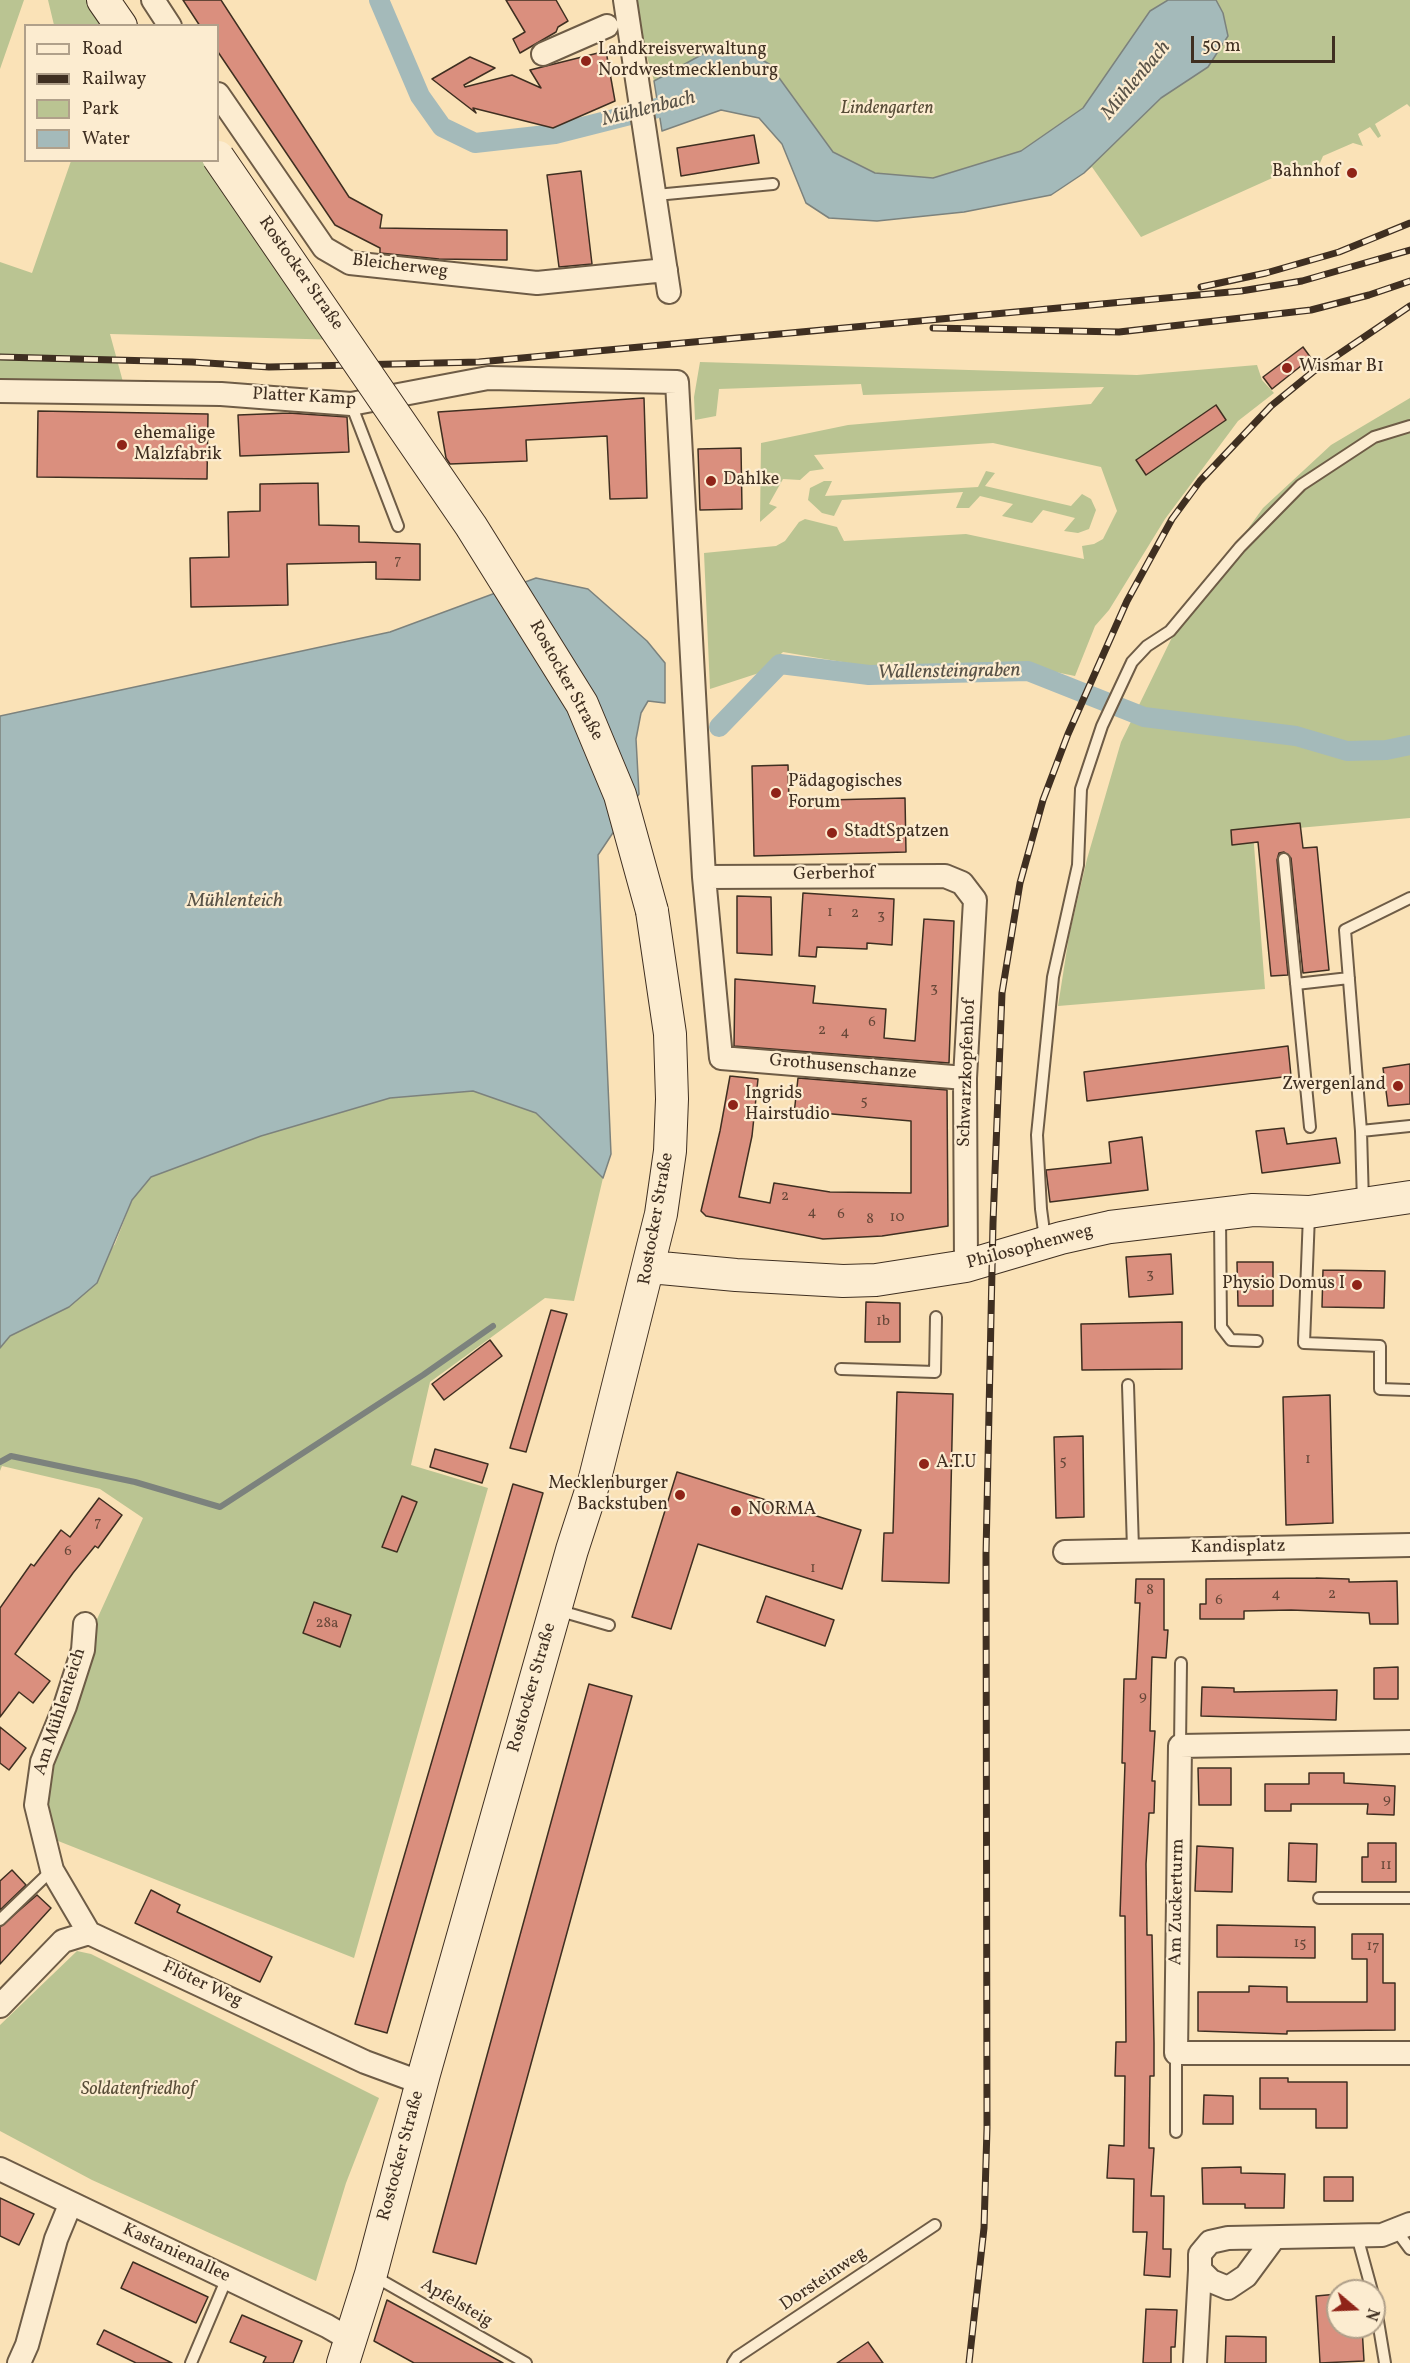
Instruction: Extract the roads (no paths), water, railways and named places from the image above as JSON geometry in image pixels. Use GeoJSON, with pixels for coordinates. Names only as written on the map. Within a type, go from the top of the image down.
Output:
{"type":"FeatureCollection","features":[{"type":"Feature","properties":{"kind":"main road"},"geometry":{"type":"LineString","coordinates":[[103,0],[120,24]]}},
{"type":"Feature","properties":{"kind":"main road","name":"Rostocker Straße"},"geometry":{"type":"LineString","coordinates":[[219,159],[471,526],[582,704],[620,795],[652,911],[670,1034],[672,1099],[667,1181],[650,1267],[596,1472],[555,1610],[348,2354]]}},
{"type":"Feature","properties":{"kind":"main road","name":"Philosophenweg"},"geometry":{"type":"LineString","coordinates":[[650,1267],[736,1275],[843,1281],[876,1280],[966,1266],[1110,1227],[1253,1210],[1309,1212],[1410,1197]]}},
{"type":"Feature","properties":{"kind":"street"},"geometry":{"type":"LineString","coordinates":[[153,0],[169,24]]}},
{"type":"Feature","properties":{"kind":"street"},"geometry":{"type":"LineString","coordinates":[[625,0],[669,292]]}},
{"type":"Feature","properties":{"kind":"street"},"geometry":{"type":"LineString","coordinates":[[543,54],[607,26]]}},
{"type":"Feature","properties":{"kind":"street","name":"Bleicherweg"},"geometry":{"type":"LineString","coordinates":[[219,95],[324,248],[350,263],[537,283],[666,270]]}},
{"type":"Feature","properties":{"kind":"street","name":"Platter Kamp"},"geometry":{"type":"LineString","coordinates":[[0,391],[221,394],[351,404],[488,378],[677,382],[704,877]]}},
{"type":"Feature","properties":{"kind":"street","name":"Gerberhof"},"geometry":{"type":"LineString","coordinates":[[704,877],[912,874],[945,876],[962,884]]}},
{"type":"Feature","properties":{"kind":"street","name":"Grothusenschanze"},"geometry":{"type":"LineString","coordinates":[[704,877],[721,1058],[965,1078]]}},
{"type":"Feature","properties":{"kind":"street","name":"Schwarzkopfenhof"},"geometry":{"type":"LineString","coordinates":[[962,884],[975,900],[965,1078],[966,1266]]}},
{"type":"Feature","properties":{"kind":"street","name":"Kandisplatz"},"geometry":{"type":"LineString","coordinates":[[1065,1552],[1410,1545]]}},
{"type":"Feature","properties":{"kind":"street","name":"Am Mühlenteich"},"geometry":{"type":"LineString","coordinates":[[85,1624],[83,1650],[65,1706],[42,1762],[36,1805],[52,1870],[89,1933]]}},
{"type":"Feature","properties":{"kind":"street"},"geometry":{"type":"LineString","coordinates":[[1180,1746],[1410,1742]]}},
{"type":"Feature","properties":{"kind":"street","name":"Am Zuckerturm"},"geometry":{"type":"LineString","coordinates":[[1176,2053],[1180,1746]]}},
{"type":"Feature","properties":{"kind":"street"},"geometry":{"type":"LineString","coordinates":[[0,2006],[63,1941],[89,1933]]}},
{"type":"Feature","properties":{"kind":"street","name":"Flöter Weg"},"geometry":{"type":"LineString","coordinates":[[89,1933],[365,2062],[422,2084]]}},
{"type":"Feature","properties":{"kind":"street"},"geometry":{"type":"LineString","coordinates":[[1176,2053],[1410,2053]]}},
{"type":"Feature","properties":{"kind":"street","name":"Kastanienallee"},"geometry":{"type":"LineString","coordinates":[[0,2169],[70,2205],[227,2278],[348,2354]]}},
{"type":"Feature","properties":{"kind":"street"},"geometry":{"type":"LineString","coordinates":[[19,2363],[27,2345],[56,2240],[70,2205]]}},
{"type":"Feature","properties":{"kind":"street"},"geometry":{"type":"LineString","coordinates":[[1195,2363],[1200,2254],[1210,2242],[1228,2238],[1382,2235],[1403,2227]]}},
{"type":"Feature","properties":{"kind":"street"},"geometry":{"type":"LineString","coordinates":[[1200,2270],[1211,2281],[1228,2288],[1246,2276],[1274,2238]]}},
{"type":"Feature","properties":{"kind":"lane"},"geometry":{"type":"LineString","coordinates":[[656,195],[773,184]]}},
{"type":"Feature","properties":{"kind":"lane"},"geometry":{"type":"LineString","coordinates":[[351,404],[398,526]]}},
{"type":"Feature","properties":{"kind":"lane"},"geometry":{"type":"LineString","coordinates":[[1046,1243],[1041,1209],[1037,1135],[1046,1041],[1053,977],[1078,865],[1081,789],[1102,726],[1132,662],[1147,646],[1170,631],[1240,547],[1301,485],[1374,437],[1410,426]]}},
{"type":"Feature","properties":{"kind":"lane"},"geometry":{"type":"LineString","coordinates":[[1284,859],[1310,1127]]}},
{"type":"Feature","properties":{"kind":"lane"},"geometry":{"type":"LineString","coordinates":[[1363,1203],[1361,1131],[1345,930],[1410,898]]}},
{"type":"Feature","properties":{"kind":"lane"},"geometry":{"type":"LineString","coordinates":[[1296,984],[1349,978]]}},
{"type":"Feature","properties":{"kind":"lane"},"geometry":{"type":"LineString","coordinates":[[1361,1131],[1410,1126]]}},
{"type":"Feature","properties":{"kind":"lane"},"geometry":{"type":"LineString","coordinates":[[1309,1212],[1304,1343],[1380,1346],[1380,1389],[1410,1390]]}},
{"type":"Feature","properties":{"kind":"lane"},"geometry":{"type":"LineString","coordinates":[[1220,1214],[1221,1327],[1230,1340],[1257,1341]]}},
{"type":"Feature","properties":{"kind":"lane"},"geometry":{"type":"LineString","coordinates":[[841,1369],[935,1372],[936,1317]]}},
{"type":"Feature","properties":{"kind":"lane"},"geometry":{"type":"LineString","coordinates":[[1128,1385],[1133,1550]]}},
{"type":"Feature","properties":{"kind":"lane"},"geometry":{"type":"LineString","coordinates":[[555,1610],[609,1625]]}},
{"type":"Feature","properties":{"kind":"lane"},"geometry":{"type":"LineString","coordinates":[[1180,1746],[1181,1663]]}},
{"type":"Feature","properties":{"kind":"lane"},"geometry":{"type":"LineString","coordinates":[[0,1920],[52,1870]]}},
{"type":"Feature","properties":{"kind":"lane"},"geometry":{"type":"LineString","coordinates":[[1319,1898],[1410,1898]]}},
{"type":"Feature","properties":{"kind":"lane"},"geometry":{"type":"LineString","coordinates":[[1176,2053],[1176,2132]]}},
{"type":"Feature","properties":{"kind":"lane","name":"Dorsteinweg"},"geometry":{"type":"LineString","coordinates":[[733,2363],[737,2357],[935,2225]]}},
{"type":"Feature","properties":{"kind":"lane"},"geometry":{"type":"LineString","coordinates":[[1403,2227],[1410,2249]]}},
{"type":"Feature","properties":{"kind":"lane"},"geometry":{"type":"LineString","coordinates":[[1358,2236],[1369,2279]]}},
{"type":"Feature","properties":{"kind":"lane","name":"Apfelsteig"},"geometry":{"type":"LineString","coordinates":[[371,2274],[526,2363]]}},
{"type":"Feature","properties":{"kind":"lane"},"geometry":{"type":"LineString","coordinates":[[191,2363],[227,2278]]}},
{"type":"Feature","properties":{"kind":"lane"},"geometry":{"type":"LineString","coordinates":[[1381,2339],[1385,2363]]}},
{"type":"Feature","properties":{"kind":"water"},"geometry":{"type":"Polygon","coordinates":[[[1168,0],[1216,0],[1223,13],[1228,36],[1208,67],[1161,98],[1084,173],[1051,195],[964,212],[877,221],[829,218],[806,203],[782,144],[759,118],[721,110],[662,131],[654,81],[712,49],[746,50],[769,64],[833,152],[875,173],[933,178],[1021,151],[1083,108],[1150,11],[1168,0]]]}},
{"type":"Feature","properties":{"kind":"water","name":"Mühlenteich"},"geometry":{"type":"Polygon","coordinates":[[[536,578],[588,589],[647,641],[665,663],[665,703],[648,701],[641,713],[636,739],[639,794],[598,855],[611,1154],[603,1178],[536,1113],[473,1091],[390,1098],[261,1136],[151,1177],[132,1200],[97,1283],[69,1307],[10,1336],[0,1348],[0,716],[390,632],[536,578]]]}},
{"type":"Feature","properties":{"kind":"waterway","name":"Mühlenbach"},"geometry":{"type":"LineString","coordinates":[[379,0],[420,96],[442,127],[475,143],[555,134],[685,101]]}},
{"type":"Feature","properties":{"kind":"waterway","name":"Wallensteingraben"},"geometry":{"type":"LineString","coordinates":[[719,727],[780,664],[869,675],[1028,671],[1144,717],[1296,736],[1347,751],[1386,750],[1410,745]]}},
{"type":"Feature","properties":{"kind":"waterway"},"geometry":{"type":"LineString","coordinates":[[0,1462],[11,1456],[135,1482],[220,1507],[423,1375],[493,1326]]}},
{"type":"Feature","properties":{"kind":"railway"},"geometry":{"type":"LineString","coordinates":[[1201,287],[1266,273],[1339,252],[1410,223]]}},
{"type":"Feature","properties":{"kind":"railway"},"geometry":{"type":"LineString","coordinates":[[0,357],[192,362],[269,367],[479,362],[1241,291],[1302,281],[1410,250]]}},
{"type":"Feature","properties":{"kind":"railway"},"geometry":{"type":"LineString","coordinates":[[933,328],[1119,332],[1311,310],[1369,295],[1410,281]]}},
{"type":"Feature","properties":{"kind":"railway"},"geometry":{"type":"LineString","coordinates":[[969,2363],[984,2228],[987,2128],[986,1554],[993,1223],[1002,993],[1020,883],[1043,800],[1068,734],[1127,601],[1172,519],[1200,481],[1271,406],[1314,371],[1410,306]]}},
{"type":"Feature","properties":{"kind":"place","name":"Landkreisverwaltung Nordwestmecklenburg"},"geometry":{"type":"Point","coordinates":[586,61]}},
{"type":"Feature","properties":{"kind":"place","name":"Bahnhof"},"geometry":{"type":"Point","coordinates":[1352,173]}},
{"type":"Feature","properties":{"kind":"place","name":"Wismar B1"},"geometry":{"type":"Point","coordinates":[1287,368]}},
{"type":"Feature","properties":{"kind":"place","name":"ehemalige Malzfabrik"},"geometry":{"type":"Point","coordinates":[122,445]}},
{"type":"Feature","properties":{"kind":"place","name":"Dahlke"},"geometry":{"type":"Point","coordinates":[711,481]}},
{"type":"Feature","properties":{"kind":"place","name":"Pädagogisches Forum"},"geometry":{"type":"Point","coordinates":[776,793]}},
{"type":"Feature","properties":{"kind":"place","name":"StadtSpatzen"},"geometry":{"type":"Point","coordinates":[832,833]}},
{"type":"Feature","properties":{"kind":"place","name":"Zwergenland"},"geometry":{"type":"Point","coordinates":[1398,1086]}},
{"type":"Feature","properties":{"kind":"place","name":"Ingrids Hairstudio"},"geometry":{"type":"Point","coordinates":[733,1105]}},
{"type":"Feature","properties":{"kind":"place","name":"Physio Domus I"},"geometry":{"type":"Point","coordinates":[1357,1285]}},
{"type":"Feature","properties":{"kind":"place","name":"A.T.U"},"geometry":{"type":"Point","coordinates":[924,1464]}},
{"type":"Feature","properties":{"kind":"place","name":"Mecklenburger Backstuben"},"geometry":{"type":"Point","coordinates":[680,1495]}},
{"type":"Feature","properties":{"kind":"place","name":"NORMA"},"geometry":{"type":"Point","coordinates":[736,1511]}},
{"type":"Feature","properties":{"kind":"park label","name":"Lindengarten"},"geometry":{"type":"Point","coordinates":[887,110]}},
{"type":"Feature","properties":{"kind":"park label","name":"Soldatenfriedhof"},"geometry":{"type":"Point","coordinates":[138,2091]}}]}
